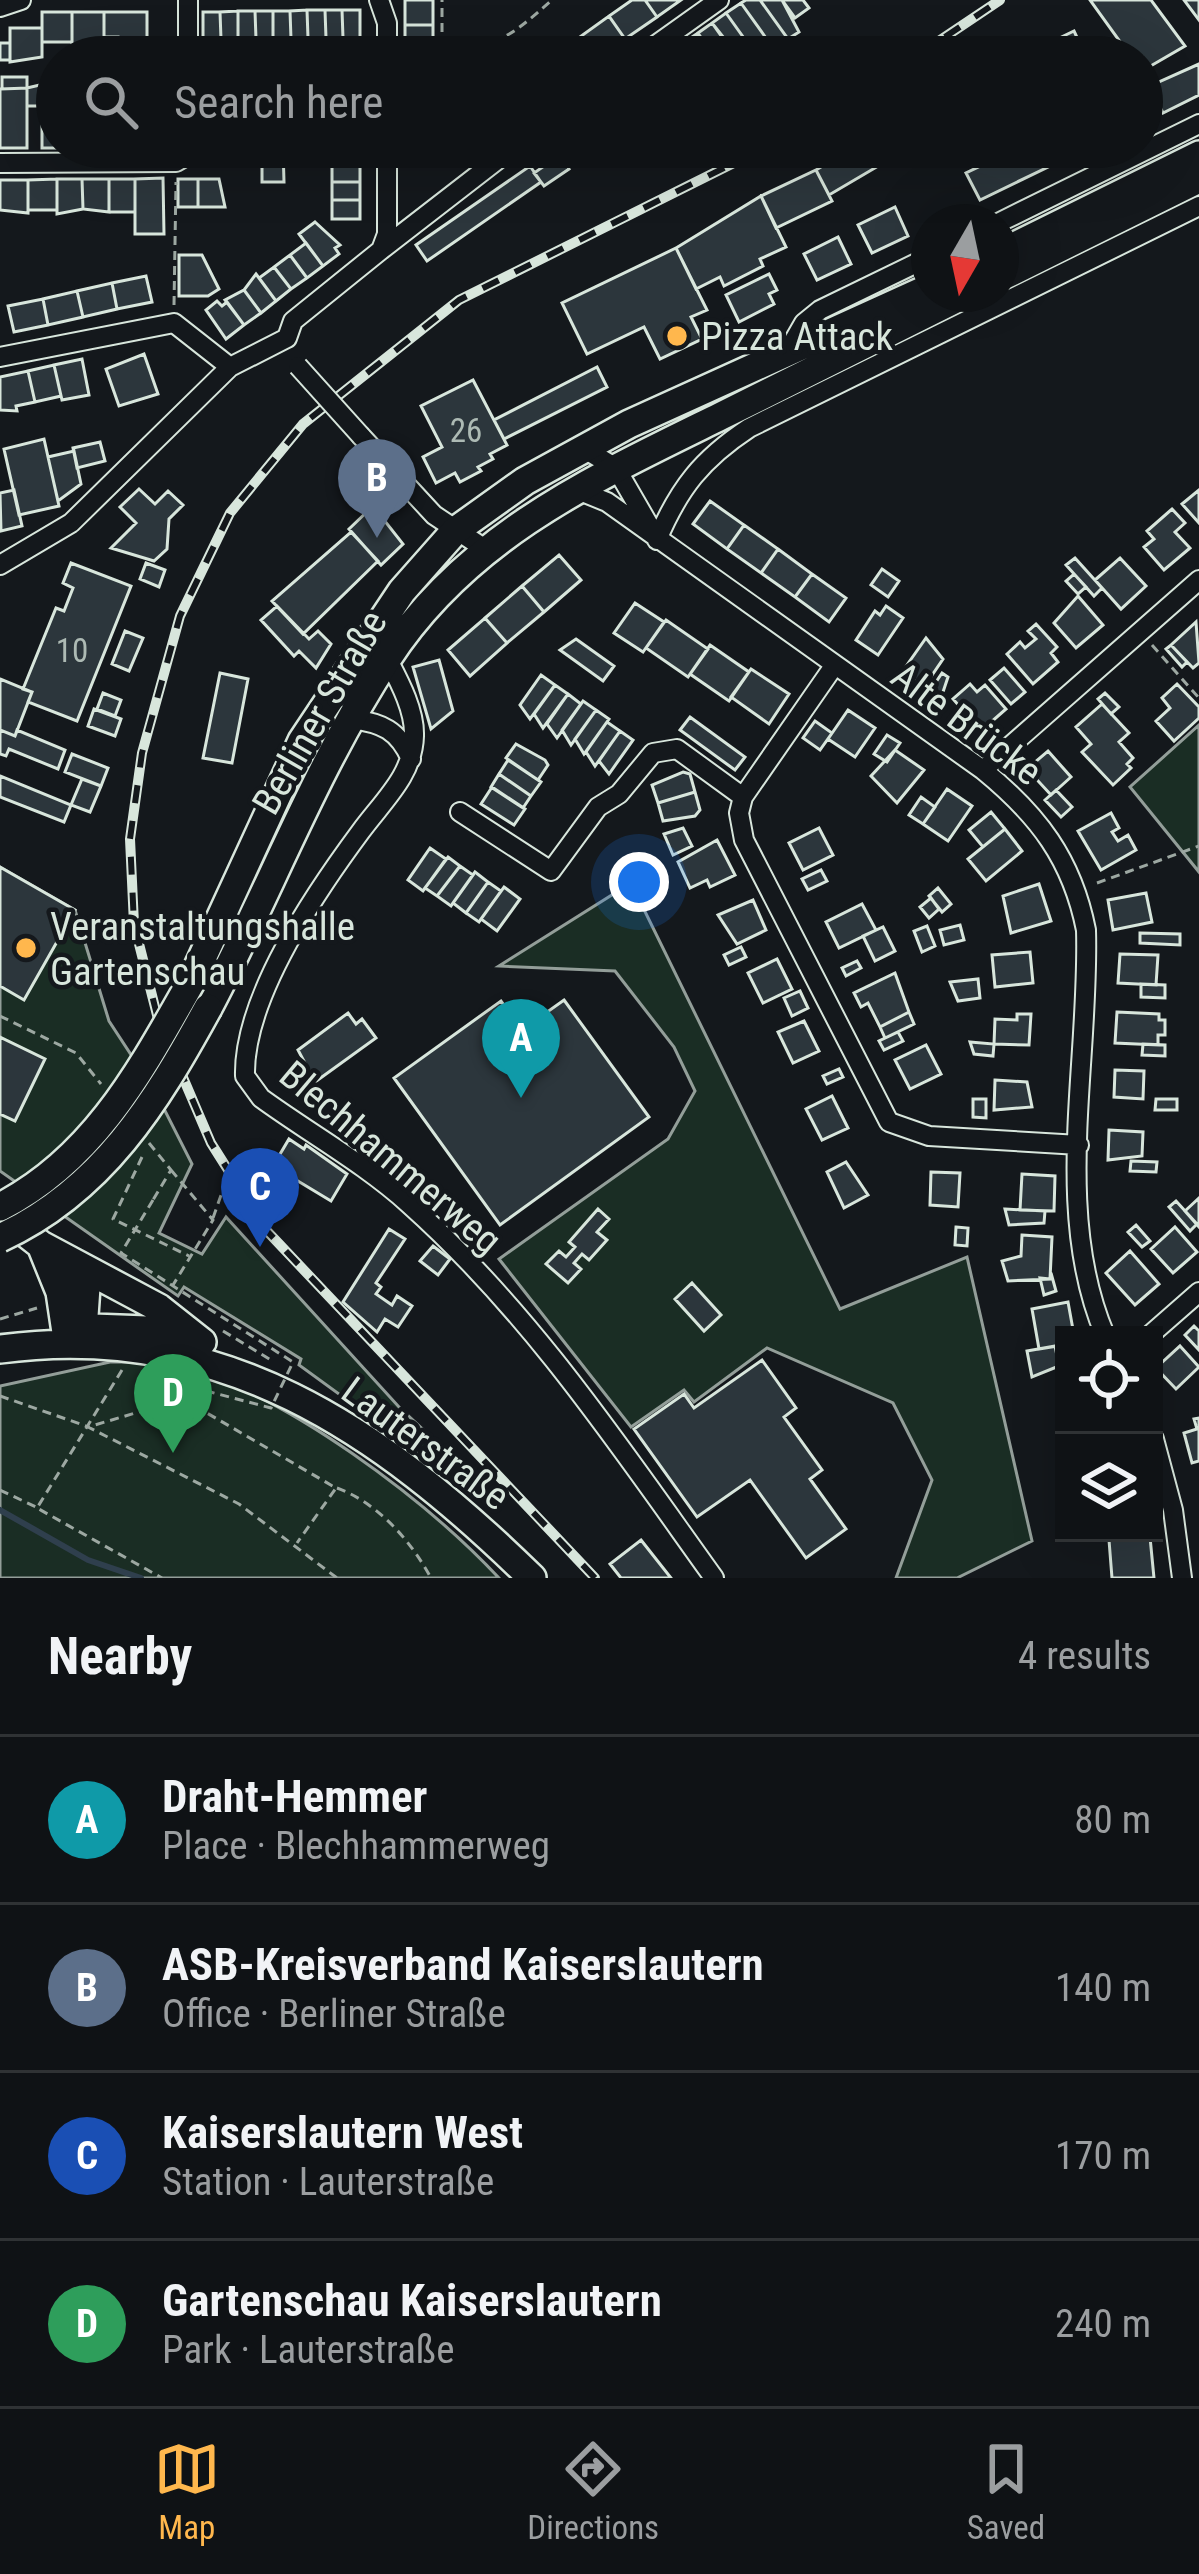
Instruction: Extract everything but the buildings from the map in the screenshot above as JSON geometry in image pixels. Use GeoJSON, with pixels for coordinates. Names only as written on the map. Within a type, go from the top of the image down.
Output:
{"type":"FeatureCollection","features":[{"type":"Feature","properties":{"kind":"main road"},"geometry":{"type":"LineString","coordinates":[[1019,244],[1199,155]]}},
{"type":"Feature","properties":{"kind":"main road"},"geometry":{"type":"LineString","coordinates":[[1019,268],[1199,178]]}},
{"type":"Feature","properties":{"kind":"main road","name":"Berliner Straße"},"geometry":{"type":"LineString","coordinates":[[0,1211],[60,1168],[100,1128],[190,982],[302,742],[402,591],[454,531],[583,448],[789,349],[911,297]]}},
{"type":"Feature","properties":{"kind":"main road","name":"Berliner Straße"},"geometry":{"type":"LineString","coordinates":[[0,1238],[60,1204],[115,1153],[151,1106],[208,1008],[352,719],[388,658],[425,609],[484,549],[575,489],[930,312]]}},
{"type":"Feature","properties":{"kind":"main road"},"geometry":{"type":"LineString","coordinates":[[0,1211],[52,1250],[159,1308],[202,1342]]}},
{"type":"Feature","properties":{"kind":"main road"},"geometry":{"type":"LineString","coordinates":[[52,1250],[86,1287],[75,1334]]}},
{"type":"Feature","properties":{"kind":"main road","name":"Lauterstraße"},"geometry":{"type":"LineString","coordinates":[[0,1348],[75,1334],[146,1330],[202,1342],[415,1475],[532,1578]]}},
{"type":"Feature","properties":{"kind":"main road","name":"Lauterstraße"},"geometry":{"type":"LineString","coordinates":[[75,1334],[189,1357],[266,1381]]}},
{"type":"Feature","properties":{"kind":"street"},"geometry":{"type":"LineString","coordinates":[[0,8],[21,0]]}},
{"type":"Feature","properties":{"kind":"street"},"geometry":{"type":"LineString","coordinates":[[188,0],[188,36]]}},
{"type":"Feature","properties":{"kind":"street"},"geometry":{"type":"LineString","coordinates":[[379,0],[387,36]]}},
{"type":"Feature","properties":{"kind":"street"},"geometry":{"type":"LineString","coordinates":[[668,36],[719,0]]}},
{"type":"Feature","properties":{"kind":"street"},"geometry":{"type":"LineString","coordinates":[[1163,142],[1199,124]]}},
{"type":"Feature","properties":{"kind":"street"},"geometry":{"type":"LineString","coordinates":[[0,163],[36,161]]}},
{"type":"Feature","properties":{"kind":"street"},"geometry":{"type":"LineString","coordinates":[[381,250],[387,235],[387,168]]}},
{"type":"Feature","properties":{"kind":"street"},"geometry":{"type":"LineString","coordinates":[[0,565],[71,523],[230,367],[286,338],[293,322],[487,168]]}},
{"type":"Feature","properties":{"kind":"street"},"geometry":{"type":"LineString","coordinates":[[1019,213],[1110,168]]}},
{"type":"Feature","properties":{"kind":"street"},"geometry":{"type":"LineString","coordinates":[[657,540],[675,498],[698,465],[749,428],[1199,206]]}},
{"type":"Feature","properties":{"kind":"street","name":"Berliner Straße"},"geometry":{"type":"LineString","coordinates":[[789,349],[804,322],[820,310],[911,265]]}},
{"type":"Feature","properties":{"kind":"street"},"geometry":{"type":"LineString","coordinates":[[0,357],[173,323],[230,367]]}},
{"type":"Feature","properties":{"kind":"street"},"geometry":{"type":"LineString","coordinates":[[286,338],[298,365],[361,436],[454,531],[484,549]]}},
{"type":"Feature","properties":{"kind":"street","name":"Alte Brücke"},"geometry":{"type":"LineString","coordinates":[[583,448],[616,468],[657,540]]}},
{"type":"Feature","properties":{"kind":"street","name":"Alte Brücke"},"geometry":{"type":"LineString","coordinates":[[575,489],[608,502],[983,770],[1028,807],[1060,851],[1078,890],[1088,987],[1079,1144],[1081,1250],[1102,1326]]}},
{"type":"Feature","properties":{"kind":"street"},"geometry":{"type":"LineString","coordinates":[[983,770],[1199,580]]}},
{"type":"Feature","properties":{"kind":"street"},"geometry":{"type":"LineString","coordinates":[[388,658],[415,733],[411,759]]}},
{"type":"Feature","properties":{"kind":"street"},"geometry":{"type":"LineString","coordinates":[[834,666],[743,797],[739,813],[744,840],[889,1122],[929,1136],[1079,1144]]}},
{"type":"Feature","properties":{"kind":"street"},"geometry":{"type":"LineString","coordinates":[[352,719],[387,727],[402,739],[411,759]]}},
{"type":"Feature","properties":{"kind":"street"},"geometry":{"type":"LineString","coordinates":[[460,812],[551,871],[598,807],[619,794],[653,753],[677,749],[743,797]]}},
{"type":"Feature","properties":{"kind":"street","name":"Blechhammerweg"},"geometry":{"type":"LineString","coordinates":[[411,759],[337,865],[277,969],[251,1023],[244,1047],[245,1076],[261,1098],[405,1201],[491,1283],[567,1374],[714,1578]]}},
{"type":"Feature","properties":{"kind":"street"},"geometry":{"type":"LineString","coordinates":[[1160,1326],[1199,1292]]}},
{"type":"Feature","properties":{"kind":"street"},"geometry":{"type":"LineString","coordinates":[[1163,1484],[1182,1578]]}},
{"type":"Feature","properties":{"kind":"path"},"geometry":{"type":"LineString","coordinates":[[442,0],[442,36]]}},
{"type":"Feature","properties":{"kind":"path"},"geometry":{"type":"LineString","coordinates":[[510,36],[552,0]]}},
{"type":"Feature","properties":{"kind":"path"},"geometry":{"type":"LineString","coordinates":[[173,323],[181,168]]}},
{"type":"Feature","properties":{"kind":"path"},"geometry":{"type":"LineString","coordinates":[[1140,632],[1199,698]]}},
{"type":"Feature","properties":{"kind":"path"},"geometry":{"type":"LineString","coordinates":[[1078,890],[1199,846]]}},
{"type":"Feature","properties":{"kind":"path"},"geometry":{"type":"LineString","coordinates":[[158,1127],[113,1219],[190,1257]]}},
{"type":"Feature","properties":{"kind":"path"},"geometry":{"type":"LineString","coordinates":[[172,1170],[213,1220]]}},
{"type":"Feature","properties":{"kind":"path"},"geometry":{"type":"LineString","coordinates":[[159,1308],[213,1220],[224,1184]]}},
{"type":"Feature","properties":{"kind":"path"},"geometry":{"type":"LineString","coordinates":[[153,1200],[122,1253],[293,1362],[272,1408],[161,1379],[160,1386],[352,1494],[413,1544],[431,1578]]}},
{"type":"Feature","properties":{"kind":"path"},"geometry":{"type":"LineString","coordinates":[[38,1508],[134,1348]]}},
{"type":"Feature","properties":{"kind":"path"},"geometry":{"type":"LineString","coordinates":[[88,1427],[159,1406],[168,1390]]}},
{"type":"Feature","properties":{"kind":"path"},"geometry":{"type":"LineString","coordinates":[[0,1396],[88,1427],[175,1467],[296,1544],[337,1578]]}},
{"type":"Feature","properties":{"kind":"path"},"geometry":{"type":"LineString","coordinates":[[296,1544],[336,1488]]}},
{"type":"Feature","properties":{"kind":"path"},"geometry":{"type":"LineString","coordinates":[[0,1490],[161,1578]]}},
{"type":"Feature","properties":{"kind":"green space"},"geometry":{"type":"Polygon","coordinates":[[[1199,725],[1199,872],[1130,787],[1199,725]]]}},
{"type":"Feature","properties":{"kind":"green space"},"geometry":{"type":"Polygon","coordinates":[[[0,867],[75,910],[109,1021],[156,1093],[192,1164],[159,1233],[202,1254],[226,1217],[399,1407],[475,1478],[464,1485],[299,1365],[301,1359],[184,1287],[178,1296],[0,1171],[0,867]]]}},
{"type":"Feature","properties":{"kind":"green space"},"geometry":{"type":"Polygon","coordinates":[[[631,883],[840,1309],[967,1257],[1032,1541],[957,1578],[896,1578],[932,1480],[893,1403],[767,1348],[694,1402],[684,1390],[631,1427],[499,1259],[668,1139],[695,1091],[674,1047],[615,971],[499,966],[631,883]]]}},
{"type":"Feature","properties":{"kind":"green space"},"geometry":{"type":"Polygon","coordinates":[[[110,1362],[184,1367],[267,1401],[394,1484],[499,1578],[0,1578],[0,1386],[110,1362]]]}},
{"type":"Feature","properties":{"kind":"waterway"},"geometry":{"type":"LineString","coordinates":[[0,1510],[88,1560],[141,1578]]}},
{"type":"Feature","properties":{"kind":"railway"},"geometry":{"type":"LineString","coordinates":[[946,36],[1000,0]]}},
{"type":"Feature","properties":{"kind":"railway"},"geometry":{"type":"LineString","coordinates":[[595,1578],[266,1230],[211,1143],[158,1019],[134,924],[130,839],[142,753],[180,616],[230,513],[303,424],[459,300],[724,168]]}},
{"type":"Feature","properties":{"kind":"place","name":"Pizza Attack"},"geometry":{"type":"Point","coordinates":[677,336]}},
{"type":"Feature","properties":{"kind":"place","name":"ASB-Kreisverband Kaiserslautern"},"geometry":{"type":"Point","coordinates":[377,538]}},
{"type":"Feature","properties":{"kind":"place","name":"Veranstaltungshalle Gartenschau"},"geometry":{"type":"Point","coordinates":[26,948]}},
{"type":"Feature","properties":{"kind":"place","name":"Draht-Hemmer"},"geometry":{"type":"Point","coordinates":[521,1098]}},
{"type":"Feature","properties":{"kind":"place","name":"Kaiserslautern West"},"geometry":{"type":"Point","coordinates":[260,1247]}},
{"type":"Feature","properties":{"kind":"place","name":"Gartenschau Kaiserslautern"},"geometry":{"type":"Point","coordinates":[173,1453]}}]}
